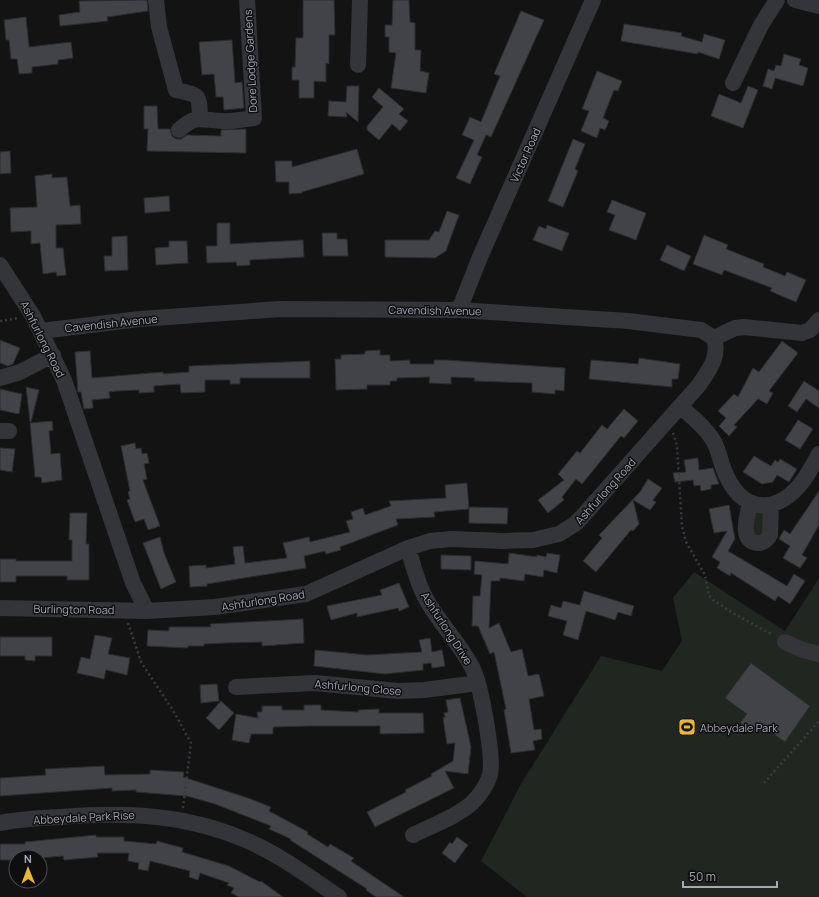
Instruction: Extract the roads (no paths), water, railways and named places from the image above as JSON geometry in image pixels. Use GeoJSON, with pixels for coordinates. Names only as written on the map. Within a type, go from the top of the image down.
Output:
{"type":"FeatureCollection","features":[{"type":"Feature","properties":{"kind":"street"},"geometry":{"type":"LineString","coordinates":[[156,0],[159,27],[176,90],[196,95],[199,99],[200,118],[188,122],[179,130]]}},
{"type":"Feature","properties":{"kind":"street","name":"Dore Lodge Gardens"},"geometry":{"type":"LineString","coordinates":[[200,118],[224,122],[254,118],[247,0]]}},
{"type":"Feature","properties":{"kind":"street"},"geometry":{"type":"LineString","coordinates":[[358,65],[360,0]]}},
{"type":"Feature","properties":{"kind":"street","name":"Victor Road"},"geometry":{"type":"LineString","coordinates":[[459,310],[480,257],[592,0]]}},
{"type":"Feature","properties":{"kind":"street"},"geometry":{"type":"LineString","coordinates":[[733,83],[761,25],[777,0]]}},
{"type":"Feature","properties":{"kind":"street"},"geometry":{"type":"LineString","coordinates":[[796,0],[819,6]]}},
{"type":"Feature","properties":{"kind":"street","name":"Ashfurlong Road"},"geometry":{"type":"LineString","coordinates":[[0,265],[11,280],[41,331],[64,380],[133,583],[147,611],[215,607],[306,594],[408,548],[441,539],[511,541],[533,540],[559,534],[575,524],[681,407],[712,366],[716,354],[714,338]]}},
{"type":"Feature","properties":{"kind":"street","name":"Cavendish Avenue"},"geometry":{"type":"LineString","coordinates":[[41,331],[140,319],[280,309],[459,310],[628,321],[701,330],[714,338]]}},
{"type":"Feature","properties":{"kind":"street"},"geometry":{"type":"LineString","coordinates":[[714,338],[735,328],[744,327],[802,334],[810,330],[819,320]]}},
{"type":"Feature","properties":{"kind":"street"},"geometry":{"type":"LineString","coordinates":[[0,378],[20,372],[53,355]]}},
{"type":"Feature","properties":{"kind":"street"},"geometry":{"type":"LineString","coordinates":[[681,407],[712,438],[719,452],[726,476],[737,494],[750,503],[771,505],[785,498],[804,480],[819,454]]}},
{"type":"Feature","properties":{"kind":"street"},"geometry":{"type":"LineString","coordinates":[[750,503],[745,532],[750,540],[755,543],[762,543],[770,535],[771,505]]}},
{"type":"Feature","properties":{"kind":"street","name":"Ashfurlong Drive"},"geometry":{"type":"LineString","coordinates":[[408,548],[424,596],[430,607],[460,646],[473,668],[478,683],[491,756],[491,766],[486,785],[472,802],[461,811],[413,834]]}},
{"type":"Feature","properties":{"kind":"street","name":"Burlington Road"},"geometry":{"type":"LineString","coordinates":[[0,608],[147,611]]}},
{"type":"Feature","properties":{"kind":"street"},"geometry":{"type":"LineString","coordinates":[[785,642],[803,650],[819,654]]}},
{"type":"Feature","properties":{"kind":"street","name":"Ashfurlong Close"},"geometry":{"type":"LineString","coordinates":[[236,686],[315,683],[398,691],[424,690],[478,683]]}},
{"type":"Feature","properties":{"kind":"street","name":"Abbeydale Park Rise"},"geometry":{"type":"LineString","coordinates":[[0,823],[95,814],[122,814],[182,819],[244,839],[286,862],[339,897]]}},
{"type":"Feature","properties":{"kind":"place","name":"Abbeydale Park"},"geometry":{"type":"Point","coordinates":[687,727]}}]}
